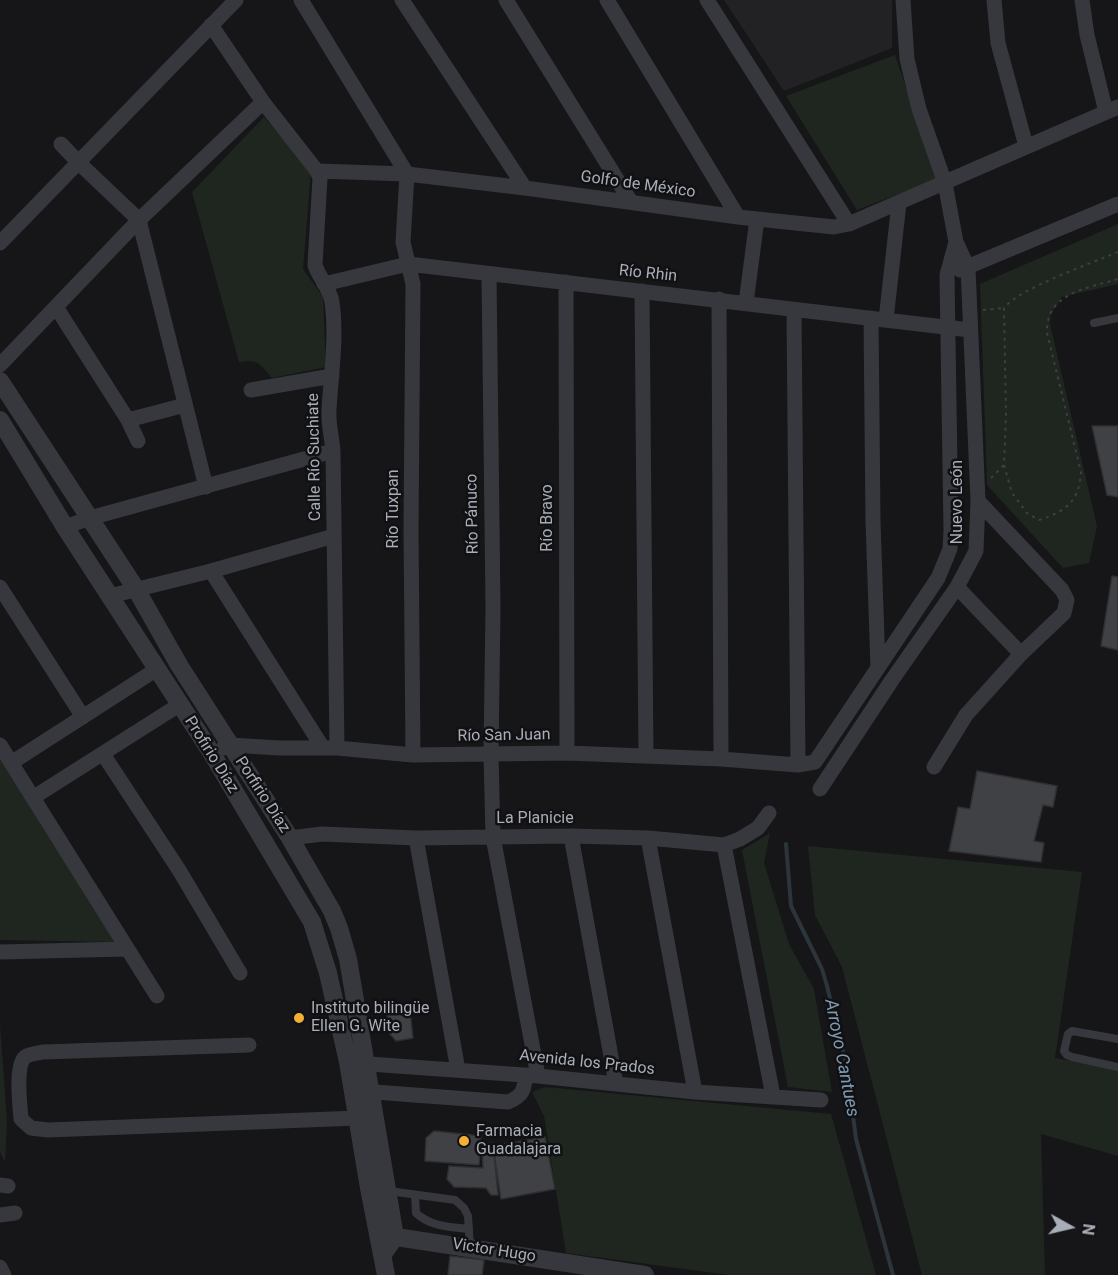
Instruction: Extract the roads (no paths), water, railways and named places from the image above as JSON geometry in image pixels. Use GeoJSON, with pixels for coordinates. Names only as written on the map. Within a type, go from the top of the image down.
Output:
{"type":"FeatureCollection","features":[{"type":"Feature","properties":{"kind":"street"},"geometry":{"type":"LineString","coordinates":[[0,243],[236,0]]}},
{"type":"Feature","properties":{"kind":"street"},"geometry":{"type":"LineString","coordinates":[[301,0],[407,174]]}},
{"type":"Feature","properties":{"kind":"street"},"geometry":{"type":"LineString","coordinates":[[402,0],[525,188]]}},
{"type":"Feature","properties":{"kind":"street"},"geometry":{"type":"LineString","coordinates":[[506,0],[631,202]]}},
{"type":"Feature","properties":{"kind":"street"},"geometry":{"type":"LineString","coordinates":[[607,0],[738,217]]}},
{"type":"Feature","properties":{"kind":"street"},"geometry":{"type":"LineString","coordinates":[[707,0],[849,224]]}},
{"type":"Feature","properties":{"kind":"street","name":"Nuevo León"},"geometry":{"type":"LineString","coordinates":[[820,789],[957,587],[976,551],[978,501],[968,268],[956,242],[945,183],[919,109],[907,59],[903,0]]}},
{"type":"Feature","properties":{"kind":"street"},"geometry":{"type":"LineString","coordinates":[[994,0],[999,43],[1026,146]]}},
{"type":"Feature","properties":{"kind":"street"},"geometry":{"type":"LineString","coordinates":[[1082,0],[1087,35],[1112,109]]}},
{"type":"Feature","properties":{"kind":"street"},"geometry":{"type":"LineString","coordinates":[[211,25],[263,102],[317,171]]}},
{"type":"Feature","properties":{"kind":"street"},"geometry":{"type":"LineString","coordinates":[[0,365],[139,220],[263,102]]}},
{"type":"Feature","properties":{"kind":"street","name":"Golfo de México"},"geometry":{"type":"LineString","coordinates":[[317,171],[407,174],[738,217],[834,227],[849,224],[899,203],[1112,109]]}},
{"type":"Feature","properties":{"kind":"street"},"geometry":{"type":"LineString","coordinates":[[62,144],[139,220],[206,487]]}},
{"type":"Feature","properties":{"kind":"street","name":"Calle Río Suchiate"},"geometry":{"type":"LineString","coordinates":[[317,171],[321,187],[315,265],[318,275],[330,294],[332,305],[332,376],[328,412],[333,451],[334,536],[330,748]]}},
{"type":"Feature","properties":{"kind":"street","name":"Río Tuxpan"},"geometry":{"type":"LineString","coordinates":[[407,174],[403,242],[413,284],[411,530],[413,755]]}},
{"type":"Feature","properties":{"kind":"street"},"geometry":{"type":"LineString","coordinates":[[878,669],[873,522],[878,319],[899,203]]}},
{"type":"Feature","properties":{"kind":"street"},"geometry":{"type":"LineString","coordinates":[[947,275],[1118,204]]}},
{"type":"Feature","properties":{"kind":"street"},"geometry":{"type":"LineString","coordinates":[[746,303],[757,219]]}},
{"type":"Feature","properties":{"kind":"street","name":"Nuevo León"},"geometry":{"type":"LineString","coordinates":[[815,762],[938,578],[950,549],[947,275],[956,242]]}},
{"type":"Feature","properties":{"kind":"street","name":"Río Rhin"},"geometry":{"type":"LineString","coordinates":[[324,284],[408,264],[970,330]]}},
{"type":"Feature","properties":{"kind":"street","name":"Río Pánuco"},"geometry":{"type":"LineString","coordinates":[[489,274],[493,837],[532,1075]]}},
{"type":"Feature","properties":{"kind":"street","name":"Río Bravo"},"geometry":{"type":"LineString","coordinates":[[566,282],[567,753]]}},
{"type":"Feature","properties":{"kind":"street"},"geometry":{"type":"LineString","coordinates":[[642,291],[646,756]]}},
{"type":"Feature","properties":{"kind":"street"},"geometry":{"type":"LineString","coordinates":[[718,299],[721,759]]}},
{"type":"Feature","properties":{"kind":"street"},"geometry":{"type":"LineString","coordinates":[[56,308],[128,420],[138,441]]}},
{"type":"Feature","properties":{"kind":"street"},"geometry":{"type":"LineString","coordinates":[[794,310],[798,765],[815,762],[833,770]]}},
{"type":"Feature","properties":{"kind":"street"},"geometry":{"type":"LineString","coordinates":[[251,390],[332,376]]}},
{"type":"Feature","properties":{"kind":"street","name":"Porfirio Díaz"},"geometry":{"type":"LineString","coordinates":[[0,381],[136,589],[179,665],[290,838],[332,911],[348,959],[357,1063]]}},
{"type":"Feature","properties":{"kind":"street"},"geometry":{"type":"LineString","coordinates":[[128,420],[185,405]]}},
{"type":"Feature","properties":{"kind":"street","name":"Profirio Díaz"},"geometry":{"type":"LineString","coordinates":[[0,420],[65,527],[211,752],[312,922],[357,1063],[362,1091],[358,1118]]}},
{"type":"Feature","properties":{"kind":"street"},"geometry":{"type":"LineString","coordinates":[[65,527],[90,518],[333,451]]}},
{"type":"Feature","properties":{"kind":"street"},"geometry":{"type":"LineString","coordinates":[[934,767],[966,715],[1021,654],[1064,614],[1067,600],[1062,590],[978,501]]}},
{"type":"Feature","properties":{"kind":"street"},"geometry":{"type":"LineString","coordinates":[[110,596],[211,572],[334,536]]}},
{"type":"Feature","properties":{"kind":"street"},"geometry":{"type":"LineString","coordinates":[[211,572],[330,748]]}},
{"type":"Feature","properties":{"kind":"street"},"geometry":{"type":"LineString","coordinates":[[0,586],[83,717]]}},
{"type":"Feature","properties":{"kind":"street"},"geometry":{"type":"LineString","coordinates":[[957,587],[1021,654]]}},
{"type":"Feature","properties":{"kind":"street"},"geometry":{"type":"LineString","coordinates":[[11,763],[157,669]]}},
{"type":"Feature","properties":{"kind":"street"},"geometry":{"type":"LineString","coordinates":[[34,797],[179,705]]}},
{"type":"Feature","properties":{"kind":"street"},"geometry":{"type":"LineString","coordinates":[[0,745],[157,996]]}},
{"type":"Feature","properties":{"kind":"street","name":"Río San Juan"},"geometry":{"type":"LineString","coordinates":[[211,752],[230,746],[330,748],[413,755],[567,753],[721,759],[798,765]]}},
{"type":"Feature","properties":{"kind":"street"},"geometry":{"type":"LineString","coordinates":[[103,754],[179,870],[240,973]]}},
{"type":"Feature","properties":{"kind":"street"},"geometry":{"type":"LineString","coordinates":[[769,813],[758,828],[724,845],[773,1096]]}},
{"type":"Feature","properties":{"kind":"street","name":"La Planicie"},"geometry":{"type":"LineString","coordinates":[[290,838],[322,834],[416,838],[571,836],[648,838],[724,845]]}},
{"type":"Feature","properties":{"kind":"street"},"geometry":{"type":"LineString","coordinates":[[571,836],[616,1084]]}},
{"type":"Feature","properties":{"kind":"street"},"geometry":{"type":"LineString","coordinates":[[416,838],[458,1070]]}},
{"type":"Feature","properties":{"kind":"street"},"geometry":{"type":"LineString","coordinates":[[648,838],[695,1092]]}},
{"type":"Feature","properties":{"kind":"street"},"geometry":{"type":"LineString","coordinates":[[0,952],[126,949]]}},
{"type":"Feature","properties":{"kind":"street"},"geometry":{"type":"LineString","coordinates":[[249,1045],[43,1052],[26,1056],[21,1063],[19,1096],[21,1119],[32,1128],[48,1130],[358,1118],[378,1190]]}},
{"type":"Feature","properties":{"kind":"street","name":"Avenida los Prados"},"geometry":{"type":"LineString","coordinates":[[357,1063],[532,1075],[695,1092],[821,1100]]}},
{"type":"Feature","properties":{"kind":"street"},"geometry":{"type":"LineString","coordinates":[[386,1275],[383,1254],[387,1235],[362,1091],[508,1102],[518,1098],[532,1075]]}},
{"type":"Feature","properties":{"kind":"street","name":"Victor Hugo"},"geometry":{"type":"LineString","coordinates":[[387,1235],[440,1234],[470,1238],[638,1274]]}},
{"type":"Feature","properties":{"kind":"street"},"geometry":{"type":"LineString","coordinates":[[0,1267],[4,1275]]}},
{"type":"Feature","properties":{"kind":"lane"},"geometry":{"type":"LineString","coordinates":[[1094,323],[1118,318]]}},
{"type":"Feature","properties":{"kind":"lane"},"geometry":{"type":"LineString","coordinates":[[1118,1040],[1072,1031],[1068,1034],[1064,1051],[1072,1057],[1118,1067]]}},
{"type":"Feature","properties":{"kind":"lane"},"geometry":{"type":"LineString","coordinates":[[378,1190],[455,1200],[464,1208],[468,1216],[470,1238]]}},
{"type":"Feature","properties":{"kind":"lane"},"geometry":{"type":"LineString","coordinates":[[415,1195],[416,1213],[440,1234]]}},
{"type":"Feature","properties":{"kind":"waterway","name":"Arroyo Cantues"},"geometry":{"type":"LineString","coordinates":[[786,844],[791,906],[822,969],[827,986],[847,1068],[856,1139],[893,1275]]}},
{"type":"Feature","properties":{"kind":"place","name":"Instituto bilingüe Ellen G. Wite"},"geometry":{"type":"Point","coordinates":[299,1018]}},
{"type":"Feature","properties":{"kind":"place","name":"Farmacia Guadalajara"},"geometry":{"type":"Point","coordinates":[464,1141]}}]}
